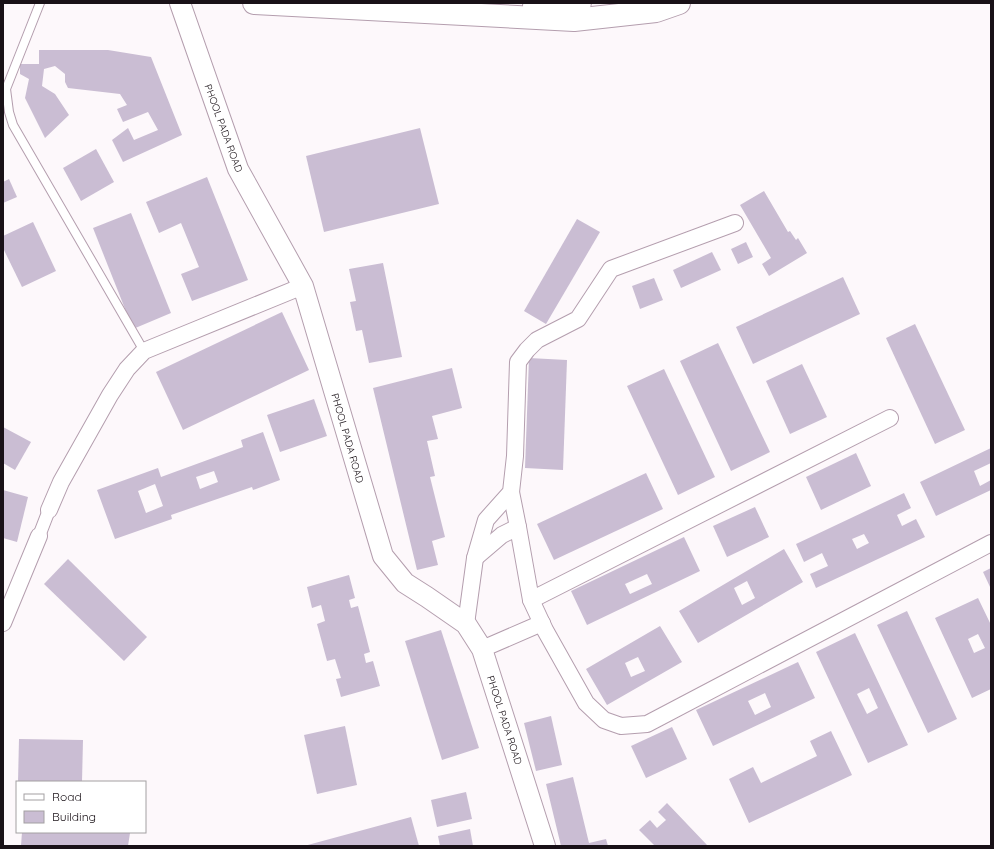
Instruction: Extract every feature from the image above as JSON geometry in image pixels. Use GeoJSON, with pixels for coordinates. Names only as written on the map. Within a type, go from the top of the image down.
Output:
{"type":"FeatureCollection","features":[{"type":"Feature","properties":{"kind":"main road"},"geometry":{"type":"LineString","coordinates":[[254,3],[574,20],[679,3]]}},
{"type":"Feature","properties":{"kind":"main road"},"geometry":{"type":"LineString","coordinates":[[435,3],[538,7],[580,3]]}},
{"type":"Feature","properties":{"kind":"street","name":"PHOOL PADA ROAD"},"geometry":{"type":"LineString","coordinates":[[180,3],[238,169],[303,286],[383,556],[405,583],[466,624],[482,649],[545,846]]}},
{"type":"Feature","properties":{"kind":"street"},"geometry":{"type":"LineString","coordinates":[[735,223],[611,269],[578,319],[537,340],[518,362],[515,456],[511,492],[531,600],[586,703],[604,720],[621,726],[647,724],[991,544]]}},
{"type":"Feature","properties":{"kind":"street"},"geometry":{"type":"LineString","coordinates":[[3,623],[61,482],[126,369],[144,351],[303,286]]}},
{"type":"Feature","properties":{"kind":"street"},"geometry":{"type":"LineString","coordinates":[[531,600],[890,418]]}},
{"type":"Feature","properties":{"kind":"street"},"geometry":{"type":"LineString","coordinates":[[466,624],[475,558],[486,520],[511,492]]}},
{"type":"Feature","properties":{"kind":"street"},"geometry":{"type":"LineString","coordinates":[[475,558],[502,535],[518,528]]}},
{"type":"Feature","properties":{"kind":"street"},"geometry":{"type":"LineString","coordinates":[[482,649],[542,623]]}},
{"type":"Feature","properties":{"kind":"lane"},"geometry":{"type":"LineString","coordinates":[[40,3],[6,89],[9,112],[13,125],[144,351]]}},
{"type":"Feature","properties":{"kind":"building"},"geometry":{"type":"Polygon","coordinates":[[[39,50],[108,50],[151,57],[182,135],[123,162],[112,140],[128,128],[134,140],[158,130],[148,112],[123,122],[117,109],[127,105],[120,94],[68,88],[65,82],[65,74],[55,66],[44,69],[42,86],[55,94],[69,115],[45,138],[25,98],[29,79],[20,74],[20,64],[39,64],[39,50]]]}},
{"type":"Feature","properties":{"kind":"building"},"geometry":{"type":"Polygon","coordinates":[[[420,128],[439,204],[324,232],[306,156],[420,128]]]}},
{"type":"Feature","properties":{"kind":"building"},"geometry":{"type":"Polygon","coordinates":[[[96,149],[114,182],[81,201],[63,168],[96,149]]]}},
{"type":"Feature","properties":{"kind":"building"},"geometry":{"type":"Polygon","coordinates":[[[207,177],[248,280],[192,301],[181,274],[199,267],[181,223],[159,233],[146,202],[207,177]]]}},
{"type":"Feature","properties":{"kind":"building"},"geometry":{"type":"Polygon","coordinates":[[[9,179],[17,197],[3,203],[3,182],[9,179]]]}},
{"type":"Feature","properties":{"kind":"building"},"geometry":{"type":"Polygon","coordinates":[[[764,191],[788,232],[790,231],[796,240],[798,238],[807,253],[769,276],[762,264],[771,258],[740,205],[764,191]]]}},
{"type":"Feature","properties":{"kind":"building"},"geometry":{"type":"Polygon","coordinates":[[[131,213],[171,313],[133,329],[93,228],[131,213]]]}},
{"type":"Feature","properties":{"kind":"building"},"geometry":{"type":"Polygon","coordinates":[[[577,219],[600,232],[546,324],[524,311],[577,219]]]}},
{"type":"Feature","properties":{"kind":"building"},"geometry":{"type":"Polygon","coordinates":[[[33,222],[56,271],[22,287],[3,248],[3,236],[33,222]]]}},
{"type":"Feature","properties":{"kind":"building"},"geometry":{"type":"Polygon","coordinates":[[[746,242],[753,257],[738,264],[731,249],[746,242]]]}},
{"type":"Feature","properties":{"kind":"building"},"geometry":{"type":"Polygon","coordinates":[[[712,252],[721,270],[681,288],[673,270],[712,252]]]}},
{"type":"Feature","properties":{"kind":"building"},"geometry":{"type":"Polygon","coordinates":[[[383,263],[402,357],[369,363],[362,330],[356,331],[350,302],[356,301],[349,269],[383,263]]]}},
{"type":"Feature","properties":{"kind":"building"},"geometry":{"type":"Polygon","coordinates":[[[843,277],[860,314],[753,364],[736,327],[843,277]]]}},
{"type":"Feature","properties":{"kind":"building"},"geometry":{"type":"Polygon","coordinates":[[[654,278],[663,300],[640,309],[632,286],[654,278]]]}},
{"type":"Feature","properties":{"kind":"building"},"geometry":{"type":"Polygon","coordinates":[[[282,312],[309,370],[183,430],[156,372],[282,312]]]}},
{"type":"Feature","properties":{"kind":"building"},"geometry":{"type":"Polygon","coordinates":[[[915,324],[965,430],[935,444],[886,338],[915,324]]]}},
{"type":"Feature","properties":{"kind":"building"},"geometry":{"type":"Polygon","coordinates":[[[718,343],[770,452],[731,471],[680,361],[718,343]]]}},
{"type":"Feature","properties":{"kind":"building"},"geometry":{"type":"Polygon","coordinates":[[[529,358],[567,360],[563,470],[525,468],[529,358]]]}},
{"type":"Feature","properties":{"kind":"building"},"geometry":{"type":"Polygon","coordinates":[[[802,364],[827,417],[790,434],[766,381],[802,364]]]}},
{"type":"Feature","properties":{"kind":"building"},"geometry":{"type":"Polygon","coordinates":[[[452,368],[462,408],[432,416],[438,439],[427,441],[435,476],[430,477],[445,537],[432,541],[438,565],[417,570],[373,388],[452,368]]]}},
{"type":"Feature","properties":{"kind":"building"},"geometry":{"type":"Polygon","coordinates":[[[664,369],[715,477],[678,495],[627,386],[664,369]]]}},
{"type":"Feature","properties":{"kind":"building"},"geometry":{"type":"Polygon","coordinates":[[[314,399],[327,436],[280,452],[267,415],[314,399]]]}},
{"type":"Feature","properties":{"kind":"building"},"geometry":{"type":"Polygon","coordinates":[[[3,427],[31,442],[15,470],[3,463],[3,427]]]}},
{"type":"Feature","properties":{"kind":"building"},"geometry":{"type":"Polygon","coordinates":[[[263,432],[280,480],[253,490],[252,487],[171,515],[172,519],[115,539],[97,490],[158,468],[161,477],[243,447],[241,440],[263,432]],[[214,471],[196,477],[200,489],[218,482],[214,471]],[[155,484],[138,491],[146,513],[163,506],[155,484]]]}},
{"type":"Feature","properties":{"kind":"building"},"geometry":{"type":"Polygon","coordinates":[[[991,448],[991,463],[974,471],[980,486],[991,480],[991,490],[936,516],[920,482],[991,448]]]}},
{"type":"Feature","properties":{"kind":"building"},"geometry":{"type":"Polygon","coordinates":[[[856,453],[871,486],[821,510],[806,477],[856,453]]]}},
{"type":"Feature","properties":{"kind":"building"},"geometry":{"type":"Polygon","coordinates":[[[646,473],[663,509],[554,560],[537,524],[646,473]]]}},
{"type":"Feature","properties":{"kind":"building"},"geometry":{"type":"Polygon","coordinates":[[[3,490],[28,497],[17,542],[3,538],[3,490]]]}},
{"type":"Feature","properties":{"kind":"building"},"geometry":{"type":"Polygon","coordinates":[[[904,493],[911,508],[897,515],[902,526],[916,519],[925,537],[816,588],[810,574],[828,566],[822,553],[804,562],[796,544],[904,493]],[[864,534],[852,539],[857,549],[869,543],[864,534]]]}},
{"type":"Feature","properties":{"kind":"building"},"geometry":{"type":"Polygon","coordinates":[[[755,507],[769,537],[727,557],[713,526],[755,507]]]}},
{"type":"Feature","properties":{"kind":"building"},"geometry":{"type":"Polygon","coordinates":[[[684,537],[700,571],[587,625],[571,591],[684,537]],[[647,574],[625,584],[630,594],[652,584],[647,574]]]}},
{"type":"Feature","properties":{"kind":"building"},"geometry":{"type":"Polygon","coordinates":[[[784,549],[803,582],[698,643],[679,611],[784,549]],[[747,581],[734,588],[742,605],[755,598],[747,581]]]}},
{"type":"Feature","properties":{"kind":"building"},"geometry":{"type":"Polygon","coordinates":[[[68,559],[147,637],[124,661],[44,584],[68,559]]]}},
{"type":"Feature","properties":{"kind":"building"},"geometry":{"type":"Polygon","coordinates":[[[991,568],[991,589],[983,572],[991,568]]]}},
{"type":"Feature","properties":{"kind":"building"},"geometry":{"type":"Polygon","coordinates":[[[349,575],[355,598],[349,600],[351,608],[358,606],[370,652],[364,654],[366,663],[373,661],[380,686],[341,697],[336,679],[341,678],[335,659],[327,661],[317,624],[325,621],[321,605],[312,608],[307,587],[349,575]]]}},
{"type":"Feature","properties":{"kind":"building"},"geometry":{"type":"Polygon","coordinates":[[[978,598],[991,625],[991,689],[972,698],[935,618],[978,598]],[[978,634],[968,639],[974,653],[985,648],[978,634]]]}},
{"type":"Feature","properties":{"kind":"building"},"geometry":{"type":"Polygon","coordinates":[[[907,611],[957,719],[928,733],[877,625],[907,611]]]}},
{"type":"Feature","properties":{"kind":"building"},"geometry":{"type":"Polygon","coordinates":[[[660,626],[682,662],[607,705],[586,669],[660,626]],[[638,657],[625,663],[631,677],[645,671],[638,657]]]}},
{"type":"Feature","properties":{"kind":"building"},"geometry":{"type":"Polygon","coordinates":[[[441,630],[479,748],[442,760],[405,641],[441,630]]]}},
{"type":"Feature","properties":{"kind":"building"},"geometry":{"type":"Polygon","coordinates":[[[855,633],[908,745],[868,763],[816,652],[855,633]],[[869,688],[857,694],[867,714],[878,708],[869,688]]]}},
{"type":"Feature","properties":{"kind":"building"},"geometry":{"type":"Polygon","coordinates":[[[798,662],[815,698],[713,746],[696,710],[798,662]],[[765,693],[748,701],[755,715],[771,707],[765,693]]]}},
{"type":"Feature","properties":{"kind":"building"},"geometry":{"type":"Polygon","coordinates":[[[551,716],[562,765],[536,771],[524,723],[551,716]]]}},
{"type":"Feature","properties":{"kind":"building"},"geometry":{"type":"Polygon","coordinates":[[[345,726],[357,785],[317,794],[304,735],[345,726]]]}},
{"type":"Feature","properties":{"kind":"building"},"geometry":{"type":"Polygon","coordinates":[[[672,727],[687,759],[646,778],[631,746],[672,727]]]}},
{"type":"Feature","properties":{"kind":"building"},"geometry":{"type":"Polygon","coordinates":[[[831,731],[852,775],[749,823],[729,779],[753,767],[761,783],[817,756],[810,741],[831,731]]]}},
{"type":"Feature","properties":{"kind":"building"},"geometry":{"type":"Polygon","coordinates":[[[19,739],[83,740],[82,781],[18,781],[19,739]]]}},
{"type":"Feature","properties":{"kind":"building"},"geometry":{"type":"Polygon","coordinates":[[[573,777],[589,843],[606,839],[608,846],[561,846],[546,784],[573,777]]]}},
{"type":"Feature","properties":{"kind":"building"},"geometry":{"type":"Polygon","coordinates":[[[466,792],[472,819],[437,827],[431,800],[466,792]]]}},
{"type":"Feature","properties":{"kind":"building"},"geometry":{"type":"Polygon","coordinates":[[[667,803],[707,845],[706,846],[655,846],[639,830],[650,820],[657,828],[666,820],[658,812],[667,803]]]}},
{"type":"Feature","properties":{"kind":"building"},"geometry":{"type":"Polygon","coordinates":[[[411,817],[419,846],[304,846],[411,817]]]}},
{"type":"Feature","properties":{"kind":"building"},"geometry":{"type":"Polygon","coordinates":[[[470,829],[473,846],[440,846],[438,836],[470,829]]]}},
{"type":"Feature","properties":{"kind":"building"},"geometry":{"type":"Polygon","coordinates":[[[22,833],[130,833],[128,846],[21,846],[22,833]]]}}]}
